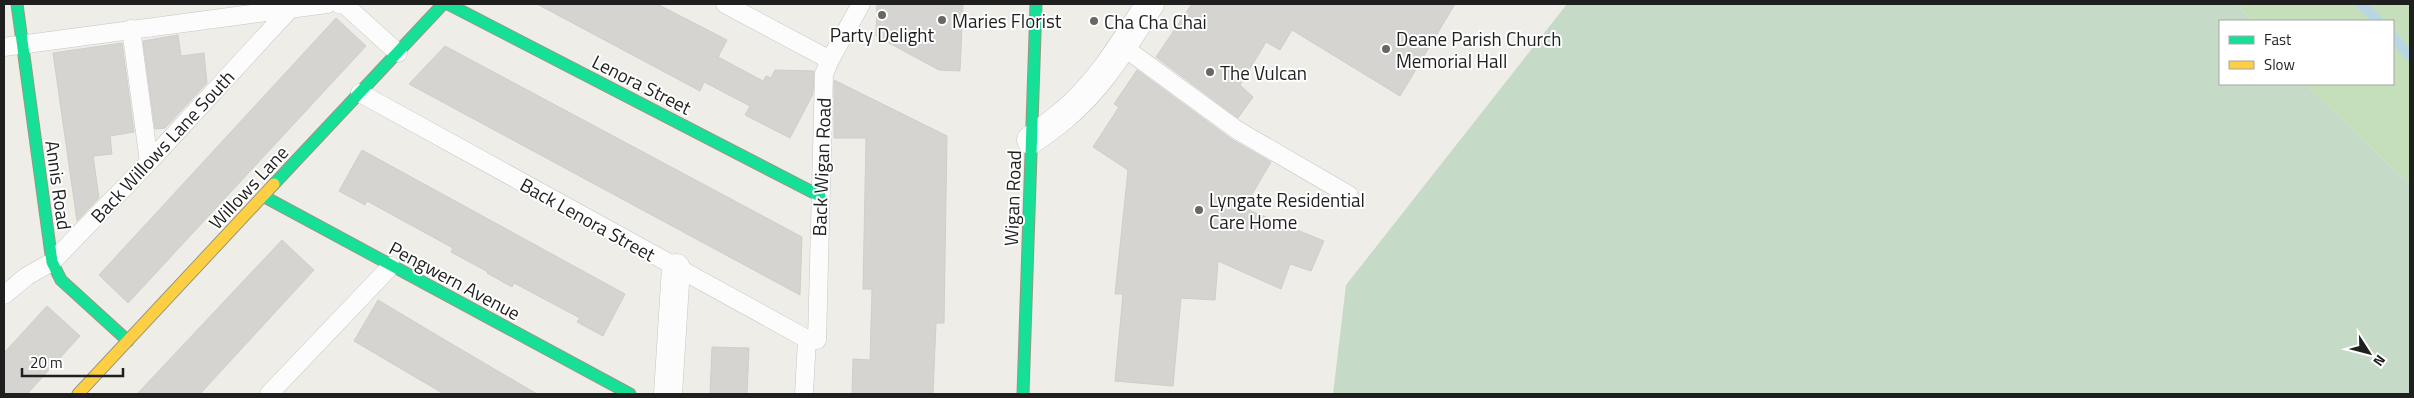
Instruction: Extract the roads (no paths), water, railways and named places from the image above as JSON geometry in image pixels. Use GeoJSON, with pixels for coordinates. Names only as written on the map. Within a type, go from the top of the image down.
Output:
{"type":"FeatureCollection","features":[{"type":"Feature","properties":{"kind":"street","name":"Annis Road"},"geometry":{"type":"LineString","coordinates":[[17,4],[52,262],[61,280],[128,341]]}},
{"type":"Feature","properties":{"kind":"street","name":"Willows Lane"},"geometry":{"type":"LineString","coordinates":[[78,394],[443,4]]}},
{"type":"Feature","properties":{"kind":"street","name":"Lenora Street"},"geometry":{"type":"LineString","coordinates":[[448,4],[820,196]]}},
{"type":"Feature","properties":{"kind":"street","name":"Wigan Road"},"geometry":{"type":"LineString","coordinates":[[1023,394],[1036,4]]}},
{"type":"Feature","properties":{"kind":"street"},"geometry":{"type":"LineString","coordinates":[[1031,140],[1066,114],[1083,97],[1122,46],[1150,4]]}},
{"type":"Feature","properties":{"kind":"street","name":"Pengwern Avenue"},"geometry":{"type":"LineString","coordinates":[[263,196],[630,394]]}},
{"type":"Feature","properties":{"kind":"street"},"geometry":{"type":"LineString","coordinates":[[668,394],[676,268]]}},
{"type":"Feature","properties":{"kind":"lane"},"geometry":{"type":"LineString","coordinates":[[4,47],[327,4]]}},
{"type":"Feature","properties":{"kind":"lane"},"geometry":{"type":"LineString","coordinates":[[339,4],[345,5],[398,53]]}},
{"type":"Feature","properties":{"kind":"lane"},"geometry":{"type":"LineString","coordinates":[[725,4],[830,60]]}},
{"type":"Feature","properties":{"kind":"lane","name":"Back Wigan Road"},"geometry":{"type":"LineString","coordinates":[[804,394],[812,340],[820,196],[824,74],[861,4]]}},
{"type":"Feature","properties":{"kind":"lane","name":"Back Willows Lane South"},"geometry":{"type":"LineString","coordinates":[[4,295],[27,276],[52,262],[150,162],[290,9]]}},
{"type":"Feature","properties":{"kind":"lane"},"geometry":{"type":"LineString","coordinates":[[131,29],[150,162]]}},
{"type":"Feature","properties":{"kind":"lane"},"geometry":{"type":"LineString","coordinates":[[1122,46],[1237,130],[1349,195]]}},
{"type":"Feature","properties":{"kind":"lane","name":"Back Lenora Street"},"geometry":{"type":"LineString","coordinates":[[360,92],[676,268],[812,340]]}},
{"type":"Feature","properties":{"kind":"lane"},"geometry":{"type":"LineString","coordinates":[[269,394],[391,266]]}},
{"type":"Feature","properties":{"kind":"waterway"},"geometry":{"type":"LineString","coordinates":[[2361,4],[2377,20]]}},
{"type":"Feature","properties":{"kind":"waterway"},"geometry":{"type":"LineString","coordinates":[[2394,38],[2410,56]]}},
{"type":"Feature","properties":{"kind":"place","name":"Party Delight"},"geometry":{"type":"Point","coordinates":[882,15]}},
{"type":"Feature","properties":{"kind":"place","name":"Maries Florist"},"geometry":{"type":"Point","coordinates":[942,20]}},
{"type":"Feature","properties":{"kind":"place","name":"Cha Cha Chai"},"geometry":{"type":"Point","coordinates":[1094,21]}},
{"type":"Feature","properties":{"kind":"place","name":"Deane Parish Church Memorial Hall"},"geometry":{"type":"Point","coordinates":[1386,49]}},
{"type":"Feature","properties":{"kind":"place","name":"The Vulcan"},"geometry":{"type":"Point","coordinates":[1210,72]}},
{"type":"Feature","properties":{"kind":"place","name":"Lyngate Residential Care Home"},"geometry":{"type":"Point","coordinates":[1199,210]}}]}
